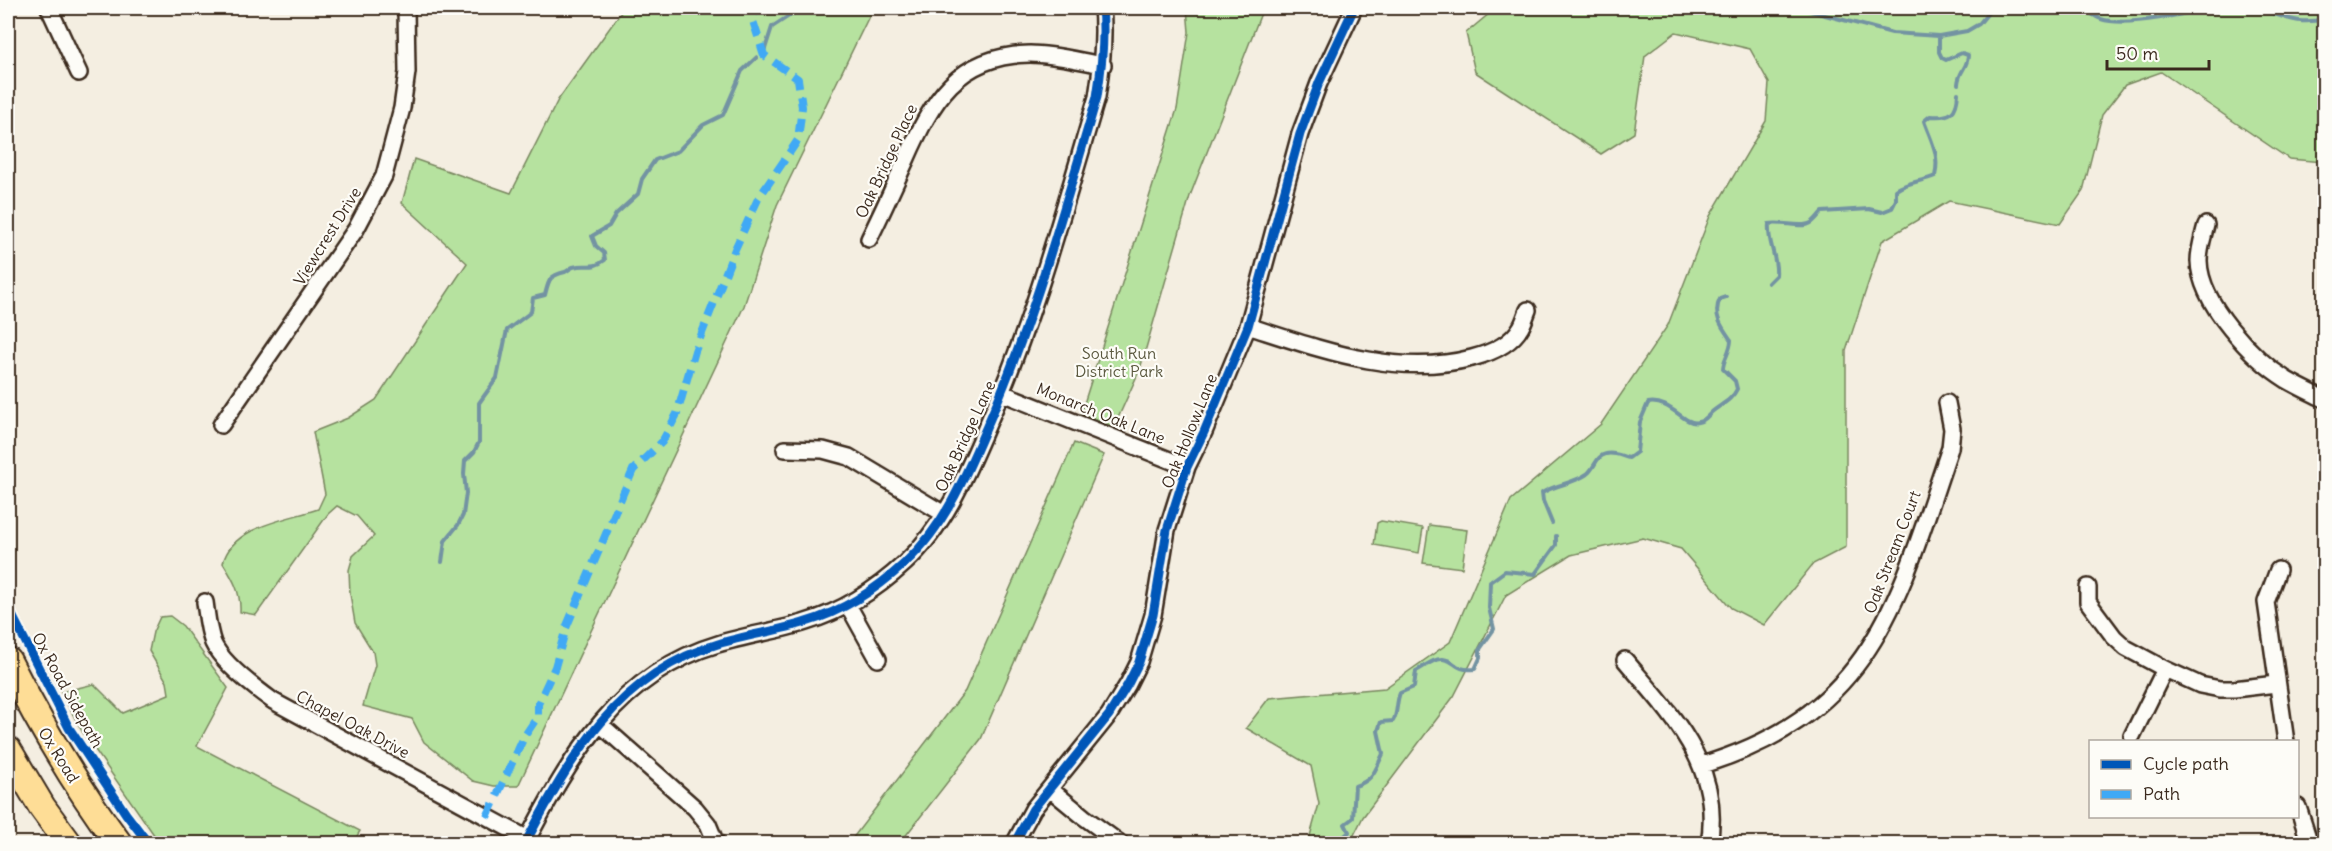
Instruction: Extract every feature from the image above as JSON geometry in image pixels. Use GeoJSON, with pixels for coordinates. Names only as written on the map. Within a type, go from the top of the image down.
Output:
{"type":"FeatureCollection","features":[{"type":"Feature","properties":{"kind":"highway","name":"Ox Road"},"geometry":{"type":"LineString","coordinates":[[8,661],[43,729],[88,802],[119,843]]}},
{"type":"Feature","properties":{"kind":"highway"},"geometry":{"type":"LineString","coordinates":[[8,750],[42,807],[69,843]]}},
{"type":"Feature","properties":{"kind":"street"},"geometry":{"type":"LineString","coordinates":[[49,8],[79,73]]}},
{"type":"Feature","properties":{"kind":"street","name":"Viewcrest Drive"},"geometry":{"type":"LineString","coordinates":[[222,425],[356,229],[384,176],[402,108],[407,72],[406,8]]}},
{"type":"Feature","properties":{"kind":"street","name":"Oak Bridge Lane"},"geometry":{"type":"LineString","coordinates":[[526,841],[582,744],[634,687],[680,659],[719,644],[807,622],[848,605],[870,591],[906,562],[923,544],[944,514],[963,482],[1002,393],[1037,299],[1097,97],[1103,65],[1102,8]]}},
{"type":"Feature","properties":{"kind":"street","name":"Oak Hollow Lane"},"geometry":{"type":"LineString","coordinates":[[1014,843],[1029,816],[1109,715],[1139,662],[1153,615],[1167,530],[1187,467],[1248,326],[1285,182],[1300,134],[1319,83],[1354,8]]}},
{"type":"Feature","properties":{"kind":"street","name":"Oak Bridge Place"},"geometry":{"type":"LineString","coordinates":[[870,239],[924,120],[940,95],[965,73],[995,59],[1018,55],[1046,56],[1103,65]]}},
{"type":"Feature","properties":{"kind":"street"},"geometry":{"type":"LineString","coordinates":[[2206,225],[2200,244],[2199,263],[2204,285],[2215,305],[2235,334],[2260,360],[2287,380],[2325,399]]}},
{"type":"Feature","properties":{"kind":"street"},"geometry":{"type":"LineString","coordinates":[[1248,326],[1353,357],[1433,365],[1458,362],[1494,351],[1521,328],[1528,310]]}},
{"type":"Feature","properties":{"kind":"street","name":"Monarch Oak Lane"},"geometry":{"type":"LineString","coordinates":[[1002,393],[1187,467]]}},
{"type":"Feature","properties":{"kind":"street","name":"Oak Stream Court"},"geometry":{"type":"LineString","coordinates":[[1702,765],[1755,747],[1808,715],[1838,688],[1870,649],[1889,616],[1900,590],[1950,448],[1953,429],[1947,403]]}},
{"type":"Feature","properties":{"kind":"street"},"geometry":{"type":"LineString","coordinates":[[784,449],[823,450],[849,457],[944,514]]}},
{"type":"Feature","properties":{"kind":"street"},"geometry":{"type":"LineString","coordinates":[[2278,570],[2266,602],[2286,740]]}},
{"type":"Feature","properties":{"kind":"street"},"geometry":{"type":"LineString","coordinates":[[2088,587],[2088,602],[2114,637],[2126,648],[2165,669],[2200,685],[2220,689],[2276,684]]}},
{"type":"Feature","properties":{"kind":"street","name":"Chapel Oak Drive"},"geometry":{"type":"LineString","coordinates":[[205,602],[208,628],[214,646],[243,678],[273,701],[526,841]]}},
{"type":"Feature","properties":{"kind":"street"},"geometry":{"type":"LineString","coordinates":[[848,605],[878,659]]}},
{"type":"Feature","properties":{"kind":"street"},"geometry":{"type":"LineString","coordinates":[[1625,660],[1676,721],[1693,746],[1702,765],[1711,810],[1709,843]]}},
{"type":"Feature","properties":{"kind":"street"},"geometry":{"type":"LineString","coordinates":[[2132,736],[2165,669]]}},
{"type":"Feature","properties":{"kind":"street"},"geometry":{"type":"LineString","coordinates":[[600,724],[695,808],[708,824],[715,841]]}},
{"type":"Feature","properties":{"kind":"street"},"geometry":{"type":"LineString","coordinates":[[1050,789],[1083,817],[1121,843]]}},
{"type":"Feature","properties":{"kind":"street"},"geometry":{"type":"LineString","coordinates":[[2299,810],[2310,843]]}},
{"type":"Feature","properties":{"kind":"green space"},"geometry":{"type":"Polygon","coordinates":[[[624,8],[873,8],[777,205],[744,306],[518,786],[494,786],[473,781],[424,742],[412,719],[363,706],[375,665],[373,652],[355,623],[349,570],[353,556],[374,536],[357,516],[337,506],[328,514],[256,615],[240,612],[238,592],[223,563],[228,551],[237,540],[249,533],[276,521],[318,509],[325,494],[313,432],[348,418],[376,400],[467,263],[402,203],[414,159],[511,193],[558,100],[624,8]]]}},
{"type":"Feature","properties":{"kind":"green space","name":"South Run District Park"},"geometry":{"type":"Polygon","coordinates":[[[1187,8],[1263,8],[1190,196],[1140,369],[1114,427],[1081,413],[1177,109],[1189,32],[1187,8]]]}},
{"type":"Feature","properties":{"kind":"green space"},"geometry":{"type":"Polygon","coordinates":[[[1496,8],[2324,8],[2324,162],[2289,159],[2161,72],[2125,85],[2102,115],[2083,191],[2060,224],[1949,201],[1882,241],[1846,351],[1846,547],[1813,564],[1764,625],[1731,608],[1681,549],[1643,538],[1571,555],[1506,595],[1454,696],[1363,817],[1350,843],[1308,843],[1319,804],[1311,766],[1246,728],[1269,698],[1385,688],[1450,642],[1511,500],[1601,424],[1668,325],[1710,216],[1766,121],[1769,83],[1750,49],[1676,32],[1645,56],[1634,133],[1601,154],[1475,72],[1466,33],[1496,8]]]}},
{"type":"Feature","properties":{"kind":"green space"},"geometry":{"type":"Polygon","coordinates":[[[1074,443],[1104,455],[981,739],[900,843],[849,843],[965,691],[1074,443]]]}},
{"type":"Feature","properties":{"kind":"green space"},"geometry":{"type":"Polygon","coordinates":[[[1381,521],[1423,528],[1419,553],[1374,545],[1377,523],[1381,521]]]}},
{"type":"Feature","properties":{"kind":"green space"},"geometry":{"type":"Polygon","coordinates":[[[1429,525],[1467,530],[1462,568],[1423,563],[1429,525]]]}},
{"type":"Feature","properties":{"kind":"green space"},"geometry":{"type":"Polygon","coordinates":[[[170,616],[183,626],[228,688],[197,746],[360,831],[353,843],[159,842],[82,731],[61,692],[94,684],[123,713],[169,694],[167,682],[149,651],[153,632],[160,617],[170,616]]]}},
{"type":"Feature","properties":{"kind":"waterway"},"geometry":{"type":"LineString","coordinates":[[765,49],[772,27],[792,14],[810,8]]}},
{"type":"Feature","properties":{"kind":"waterway"},"geometry":{"type":"LineString","coordinates":[[1799,8],[1892,33],[1939,36],[1967,31],[1979,24],[1992,8]]}},
{"type":"Feature","properties":{"kind":"waterway"},"geometry":{"type":"LineString","coordinates":[[2080,8],[2101,19],[2124,22],[2155,19],[2209,8]]}},
{"type":"Feature","properties":{"kind":"waterway"},"geometry":{"type":"LineString","coordinates":[[2251,8],[2294,20],[2324,19]]}},
{"type":"Feature","properties":{"kind":"waterway"},"geometry":{"type":"LineString","coordinates":[[1939,36],[1939,52],[1942,58],[1946,60],[1962,53],[1968,55],[1958,84]]}},
{"type":"Feature","properties":{"kind":"waterway"},"geometry":{"type":"LineString","coordinates":[[442,562],[445,541],[463,515],[466,493],[465,461],[474,452],[479,442],[479,403],[497,378],[507,330],[531,312],[533,298],[545,295],[553,277],[573,267],[593,266],[605,260],[604,253],[596,246],[592,236],[609,226],[616,214],[638,194],[642,179],[655,160],[678,151],[703,125],[723,115],[742,71],[757,57]]}},
{"type":"Feature","properties":{"kind":"waterway"},"geometry":{"type":"LineString","coordinates":[[1768,283],[1776,275],[1769,224],[1807,225],[1822,212],[1869,209],[1882,212],[1892,208],[1896,200],[1896,190],[1935,176],[1936,154],[1924,121],[1930,116],[1952,113],[1958,93]]}},
{"type":"Feature","properties":{"kind":"waterway"},"geometry":{"type":"LineString","coordinates":[[1552,523],[1542,493],[1587,474],[1603,455],[1612,454],[1629,458],[1637,452],[1640,422],[1648,403],[1664,405],[1688,420],[1698,422],[1705,419],[1732,396],[1737,389],[1735,381],[1723,369],[1731,340],[1719,321],[1717,310],[1720,299],[1726,297]]}},
{"type":"Feature","properties":{"kind":"waterway"},"geometry":{"type":"LineString","coordinates":[[1336,844],[1349,832],[1345,824],[1353,818],[1355,786],[1370,777],[1383,754],[1378,731],[1381,722],[1393,721],[1400,693],[1414,687],[1416,671],[1436,660],[1448,660],[1463,669],[1475,669],[1480,658],[1480,649],[1494,629],[1489,608],[1490,582],[1505,571],[1535,574],[1556,545],[1556,536]]}},
{"type":"Feature","properties":{"kind":"marked path"},"geometry":{"type":"LineString","coordinates":[[487,817],[524,737],[538,716],[538,704],[555,667],[566,628],[633,470],[662,442],[677,414],[695,351],[735,249],[758,199],[798,140],[802,107],[798,79],[764,55],[753,21],[756,8]]}},
{"type":"Feature","properties":{"kind":"cycle path"},"geometry":{"type":"LineString","coordinates":[[525,844],[560,780],[601,722],[625,697],[652,675],[683,657],[718,644],[785,628],[833,612],[871,590],[894,573],[932,533],[953,499],[987,426],[1034,305],[1097,97],[1103,52],[1102,8]]}},
{"type":"Feature","properties":{"kind":"cycle path"},"geometry":{"type":"LineString","coordinates":[[1014,844],[1033,809],[1109,715],[1139,662],[1153,615],[1167,530],[1187,467],[1248,326],[1300,134],[1319,83],[1354,8]]}},
{"type":"Feature","properties":{"kind":"cycle path","name":"Ox Road Sidepath"},"geometry":{"type":"LineString","coordinates":[[8,607],[69,728],[126,814],[149,844]]}}]}
